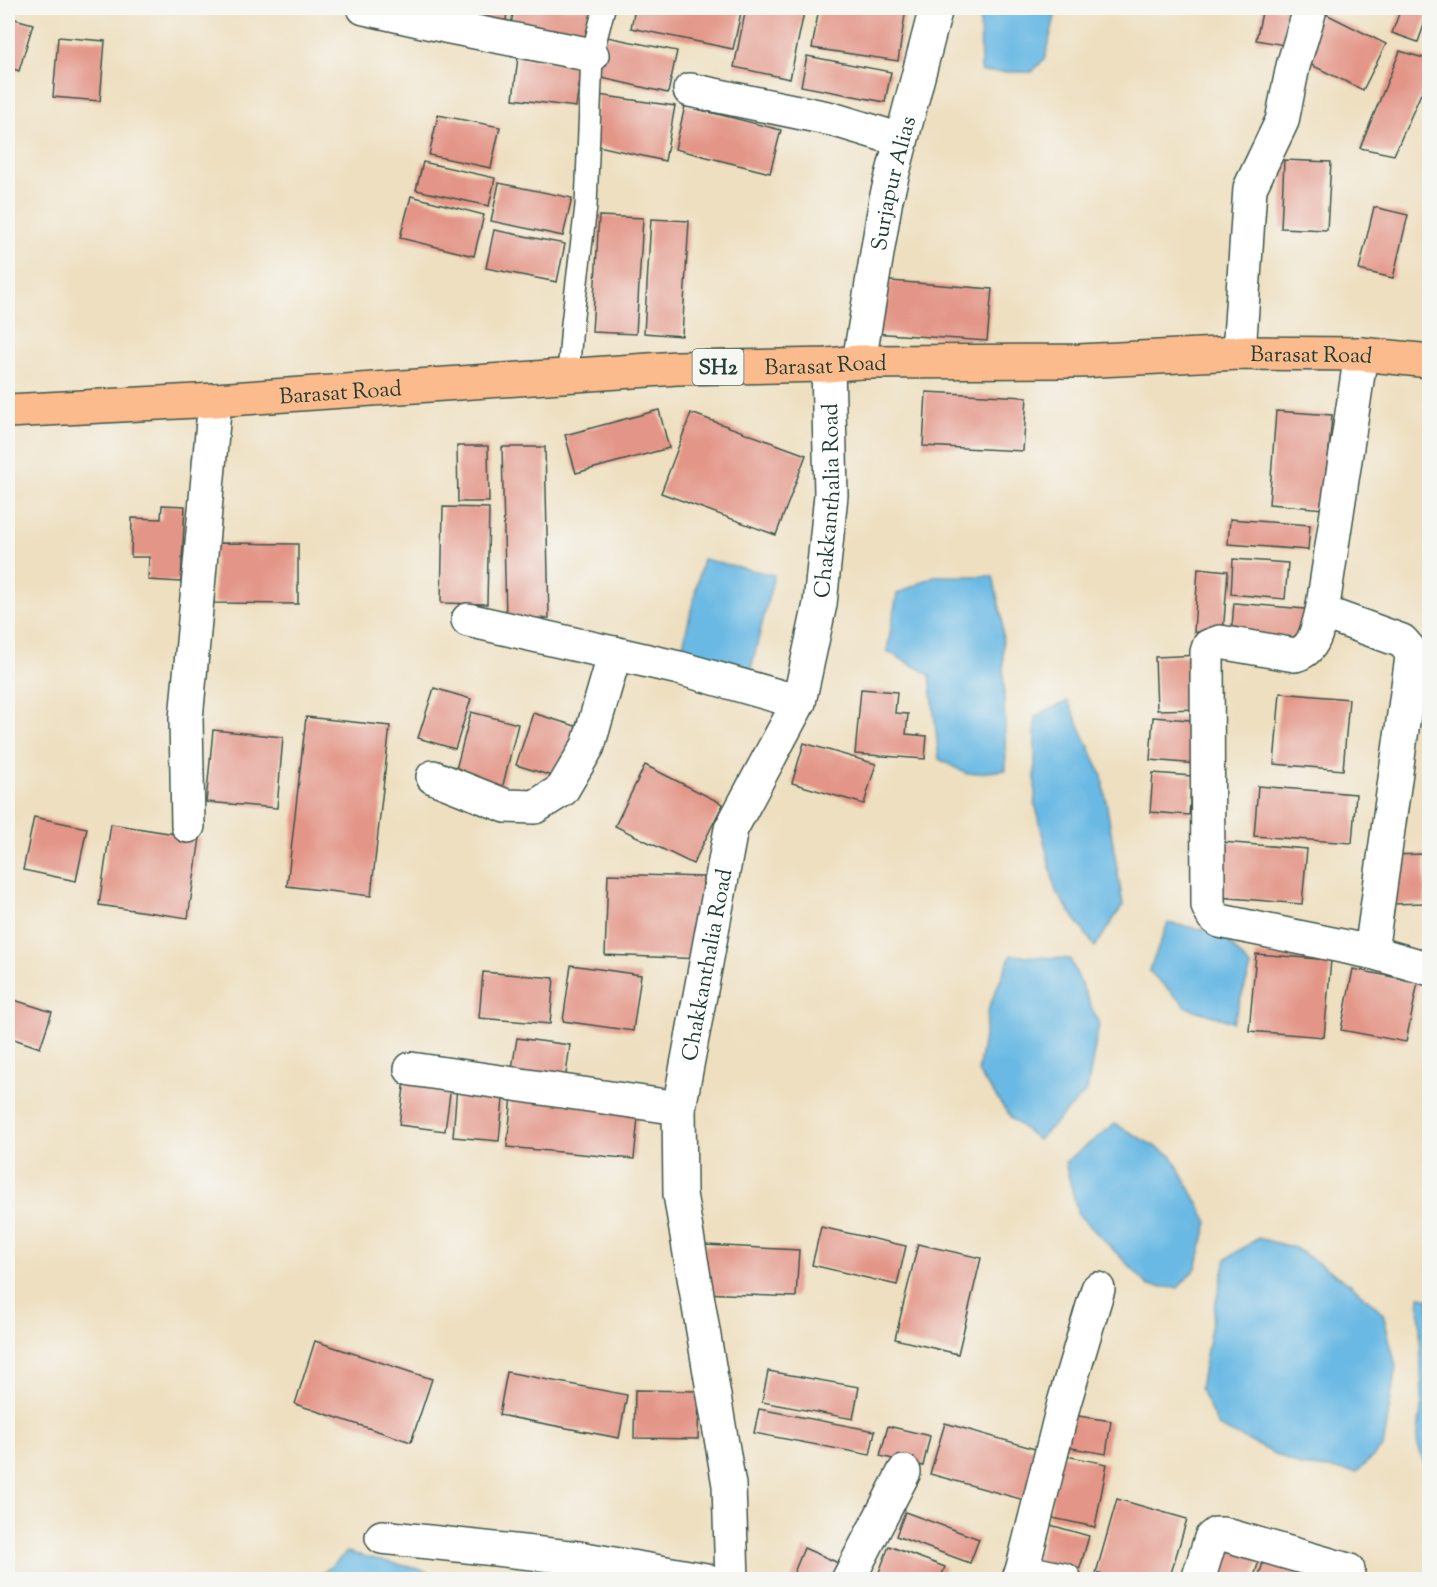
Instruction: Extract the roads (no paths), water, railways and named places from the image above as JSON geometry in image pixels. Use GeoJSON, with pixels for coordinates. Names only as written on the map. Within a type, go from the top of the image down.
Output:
{"type":"FeatureCollection","features":[{"type":"Feature","properties":{"kind":"main road","name":"Barasat Road"},"geometry":{"type":"LineString","coordinates":[[8,411],[215,400],[677,368],[1079,361],[1239,353],[1361,354],[1430,361]]}},
{"type":"Feature","properties":{"kind":"street"},"geometry":{"type":"LineString","coordinates":[[364,8],[592,55]]}},
{"type":"Feature","properties":{"kind":"street","name":"Surjapur Alias"},"geometry":{"type":"LineString","coordinates":[[844,364],[936,8]]}},
{"type":"Feature","properties":{"kind":"street"},"geometry":{"type":"LineString","coordinates":[[1239,353],[1250,188],[1282,121],[1293,66],[1309,13]]}},
{"type":"Feature","properties":{"kind":"street"},"geometry":{"type":"LineString","coordinates":[[690,90],[831,119],[901,140]]}},
{"type":"Feature","properties":{"kind":"street"},"geometry":{"type":"LineString","coordinates":[[1361,354],[1322,612],[1314,640],[1302,654],[1295,655],[1220,642],[1209,646],[1207,652],[1208,906],[1213,916],[1220,921],[1371,952],[1430,969]]}},
{"type":"Feature","properties":{"kind":"street","name":"Chakkanthalia Road"},"geometry":{"type":"LineString","coordinates":[[732,1580],[729,1485],[680,1194],[679,1108],[730,829],[799,702],[820,604],[844,364]]}},
{"type":"Feature","properties":{"kind":"street"},"geometry":{"type":"LineString","coordinates":[[188,826],[186,719],[215,400]]}},
{"type":"Feature","properties":{"kind":"street"},"geometry":{"type":"LineString","coordinates":[[1322,612],[1402,641],[1409,648],[1412,657],[1371,952]]}},
{"type":"Feature","properties":{"kind":"street"},"geometry":{"type":"LineString","coordinates":[[468,620],[615,652],[799,702]]}},
{"type":"Feature","properties":{"kind":"street"},"geometry":{"type":"LineString","coordinates":[[433,777],[506,806],[535,807],[562,790],[588,746],[615,652]]}},
{"type":"Feature","properties":{"kind":"street"},"geometry":{"type":"LineString","coordinates":[[411,1069],[679,1108]]}},
{"type":"Feature","properties":{"kind":"street"},"geometry":{"type":"LineString","coordinates":[[1065,1580],[1020,1575],[1064,1403],[1098,1289]]}},
{"type":"Feature","properties":{"kind":"street"},"geometry":{"type":"LineString","coordinates":[[848,1580],[904,1472]]}},
{"type":"Feature","properties":{"kind":"street"},"geometry":{"type":"LineString","coordinates":[[1198,1580],[1211,1538],[1223,1533],[1348,1570]]}},
{"type":"Feature","properties":{"kind":"street"},"geometry":{"type":"LineString","coordinates":[[382,1537],[579,1558],[706,1580]]}},
{"type":"Feature","properties":{"kind":"lane"},"geometry":{"type":"LineString","coordinates":[[568,377],[586,206],[592,55],[604,8]]}},
{"type":"Feature","properties":{"kind":"water"},"geometry":{"type":"Polygon","coordinates":[[[980,8],[1057,8],[1045,58],[1032,72],[981,72],[980,8]]]}},
{"type":"Feature","properties":{"kind":"water"},"geometry":{"type":"Polygon","coordinates":[[[703,559],[774,575],[750,673],[681,654],[703,559]]]}},
{"type":"Feature","properties":{"kind":"water"},"geometry":{"type":"Polygon","coordinates":[[[934,576],[993,576],[1002,618],[1006,770],[967,774],[939,759],[930,675],[887,651],[897,594],[934,576]]]}},
{"type":"Feature","properties":{"kind":"water"},"geometry":{"type":"Polygon","coordinates":[[[1068,701],[1102,776],[1123,905],[1095,947],[1056,892],[1035,803],[1035,716],[1068,701]]]}},
{"type":"Feature","properties":{"kind":"water"},"geometry":{"type":"Polygon","coordinates":[[[1168,923],[1221,933],[1251,968],[1233,1022],[1188,1008],[1149,971],[1168,923]]]}},
{"type":"Feature","properties":{"kind":"water"},"geometry":{"type":"Polygon","coordinates":[[[1011,955],[1070,959],[1099,1024],[1087,1091],[1038,1140],[1012,1119],[978,1072],[989,1007],[1011,955]]]}},
{"type":"Feature","properties":{"kind":"water"},"geometry":{"type":"Polygon","coordinates":[[[1115,1124],[1172,1156],[1208,1222],[1196,1268],[1178,1288],[1149,1286],[1078,1214],[1065,1162],[1115,1124]]]}},
{"type":"Feature","properties":{"kind":"water"},"geometry":{"type":"Polygon","coordinates":[[[1258,1238],[1295,1248],[1349,1283],[1383,1313],[1396,1367],[1383,1447],[1357,1472],[1300,1466],[1218,1426],[1200,1388],[1226,1259],[1258,1238]]]}},
{"type":"Feature","properties":{"kind":"water"},"geometry":{"type":"Polygon","coordinates":[[[1419,1296],[1429,1299],[1429,1478],[1417,1442],[1422,1401],[1419,1296]]]}},
{"type":"Feature","properties":{"kind":"water"},"geometry":{"type":"Polygon","coordinates":[[[347,1552],[426,1571],[436,1579],[319,1579],[347,1552]]]}}]}
